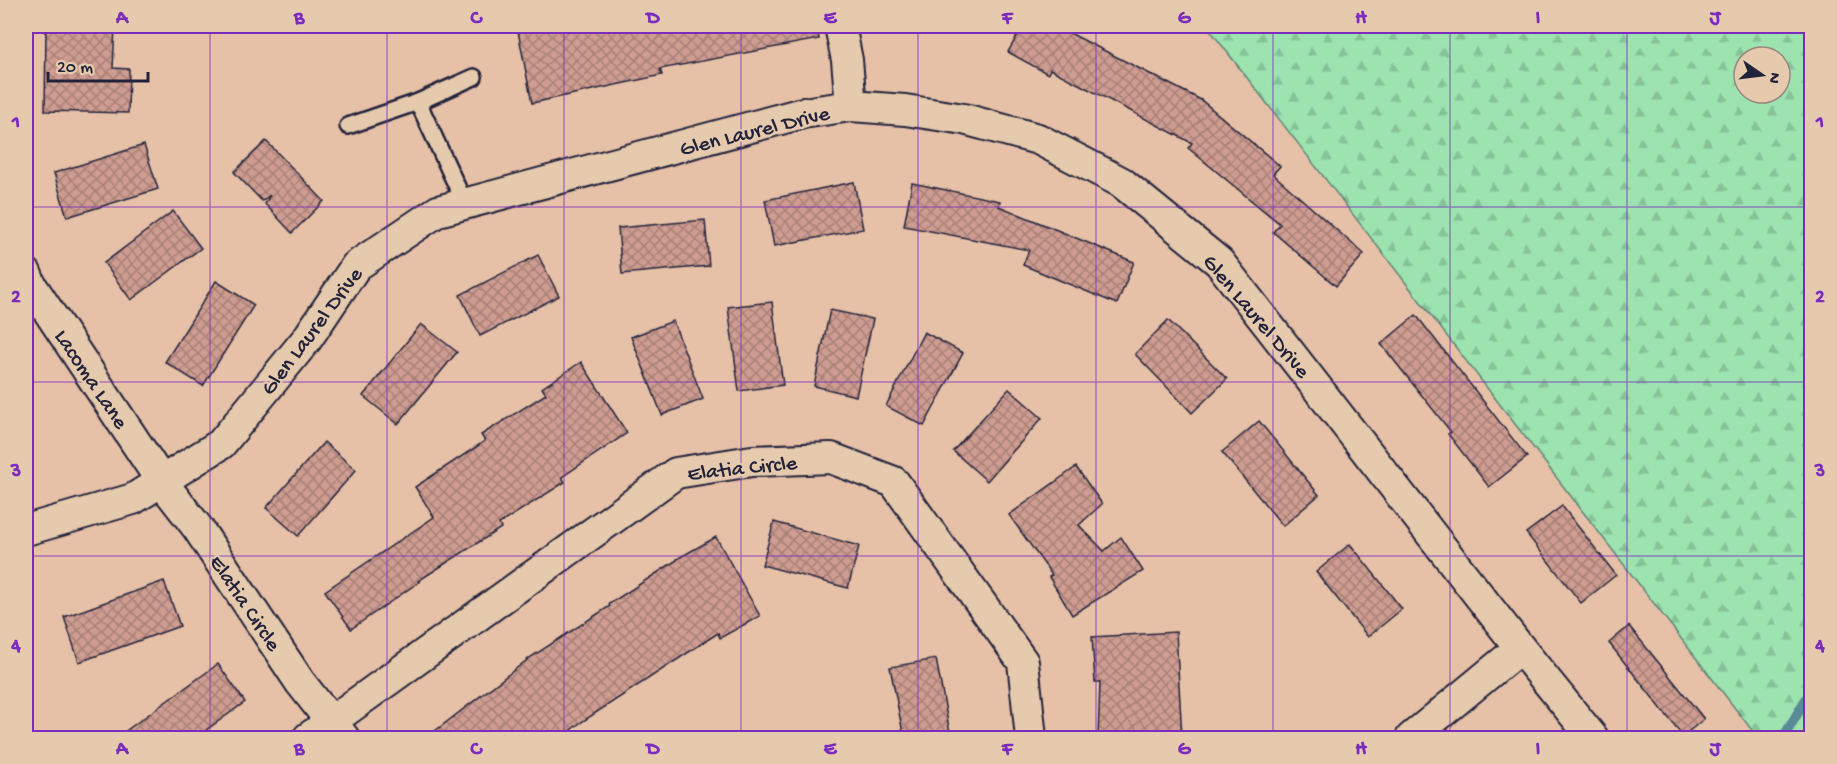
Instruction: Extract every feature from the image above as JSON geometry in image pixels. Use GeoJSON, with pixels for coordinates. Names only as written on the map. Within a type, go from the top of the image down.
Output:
{"type":"FeatureCollection","features":[{"type":"Feature","properties":{"kind":"street"},"geometry":{"type":"LineString","coordinates":[[840,26],[847,60],[851,106]]}},
{"type":"Feature","properties":{"kind":"street","name":"Glen Laurel Drive"},"geometry":{"type":"LineString","coordinates":[[26,530],[133,499],[221,444],[307,339],[356,266],[438,211],[803,113],[851,106],[905,110],[964,119],[1038,140],[1121,182],[1219,261],[1520,648],[1593,738]]}},
{"type":"Feature","properties":{"kind":"street","name":"Lacoma Lane"},"geometry":{"type":"LineString","coordinates":[[26,273],[31,285],[162,482]]}},
{"type":"Feature","properties":{"kind":"street","name":"Elatia Circle"},"geometry":{"type":"LineString","coordinates":[[162,482],[197,528],[300,682],[338,730],[676,473],[752,461],[831,458],[894,482],[1023,662],[1031,738]]}},
{"type":"Feature","properties":{"kind":"street"},"geometry":{"type":"LineString","coordinates":[[1411,738],[1520,648]]}},
{"type":"Feature","properties":{"kind":"street"},"geometry":{"type":"LineString","coordinates":[[308,738],[338,730]]}},
{"type":"Feature","properties":{"kind":"lane"},"geometry":{"type":"LineString","coordinates":[[348,126],[418,102],[474,77]]}},
{"type":"Feature","properties":{"kind":"lane"},"geometry":{"type":"LineString","coordinates":[[418,102],[465,204]]}},
{"type":"Feature","properties":{"kind":"green space"},"geometry":{"type":"Polygon","coordinates":[[[1207,26],[1811,26],[1811,738],[1758,738],[1207,26]]]}},
{"type":"Feature","properties":{"kind":"building"},"geometry":{"type":"Polygon","coordinates":[[[46,26],[115,26],[113,68],[129,69],[128,113],[45,111],[46,26]]]}},
{"type":"Feature","properties":{"kind":"building"},"geometry":{"type":"Polygon","coordinates":[[[517,26],[817,26],[819,39],[660,69],[662,75],[532,103],[517,26]]]}},
{"type":"Feature","properties":{"kind":"building"},"geometry":{"type":"Polygon","coordinates":[[[1023,26],[1056,26],[1201,100],[1280,166],[1273,174],[1364,254],[1336,286],[1273,232],[1280,224],[1188,148],[1192,143],[1050,69],[1048,74],[1008,52],[1023,26]]]}},
{"type":"Feature","properties":{"kind":"building"},"geometry":{"type":"Polygon","coordinates":[[[266,141],[324,201],[292,233],[265,204],[270,195],[262,201],[234,172],[266,141]]]}},
{"type":"Feature","properties":{"kind":"building"},"geometry":{"type":"Polygon","coordinates":[[[144,145],[158,189],[67,217],[54,173],[144,145]]]}},
{"type":"Feature","properties":{"kind":"building"},"geometry":{"type":"Polygon","coordinates":[[[854,182],[863,229],[774,246],[765,200],[854,182]]]}},
{"type":"Feature","properties":{"kind":"building"},"geometry":{"type":"Polygon","coordinates":[[[912,183],[1000,201],[999,206],[1134,262],[1117,304],[1023,265],[1029,250],[904,226],[912,183]]]}},
{"type":"Feature","properties":{"kind":"building"},"geometry":{"type":"Polygon","coordinates":[[[173,211],[201,248],[131,300],[104,263],[173,211]]]}},
{"type":"Feature","properties":{"kind":"building"},"geometry":{"type":"Polygon","coordinates":[[[705,220],[709,266],[622,274],[618,228],[705,220]]]}},
{"type":"Feature","properties":{"kind":"building"},"geometry":{"type":"Polygon","coordinates":[[[538,255],[559,296],[480,336],[460,295],[538,255]]]}},
{"type":"Feature","properties":{"kind":"building"},"geometry":{"type":"Polygon","coordinates":[[[216,281],[254,305],[203,386],[165,362],[216,281]]]}},
{"type":"Feature","properties":{"kind":"building"},"geometry":{"type":"Polygon","coordinates":[[[772,302],[783,385],[739,391],[728,307],[772,302]]]}},
{"type":"Feature","properties":{"kind":"building"},"geometry":{"type":"Polygon","coordinates":[[[830,310],[873,319],[856,396],[814,386],[830,310]]]}},
{"type":"Feature","properties":{"kind":"building"},"geometry":{"type":"Polygon","coordinates":[[[1416,315],[1527,457],[1489,487],[1448,434],[1451,432],[1381,344],[1416,315]]]}},
{"type":"Feature","properties":{"kind":"building"},"geometry":{"type":"Polygon","coordinates":[[[1168,320],[1227,379],[1192,413],[1135,354],[1168,320]]]}},
{"type":"Feature","properties":{"kind":"building"},"geometry":{"type":"Polygon","coordinates":[[[673,321],[703,399],[662,415],[631,337],[673,321]]]}},
{"type":"Feature","properties":{"kind":"building"},"geometry":{"type":"Polygon","coordinates":[[[421,324],[457,352],[398,424],[363,396],[421,324]]]}},
{"type":"Feature","properties":{"kind":"building"},"geometry":{"type":"Polygon","coordinates":[[[924,332],[963,353],[924,426],[886,406],[924,332]]]}},
{"type":"Feature","properties":{"kind":"building"},"geometry":{"type":"Polygon","coordinates":[[[581,362],[627,433],[562,477],[565,482],[499,524],[501,528],[418,581],[351,629],[325,591],[434,517],[415,487],[485,441],[481,435],[546,394],[542,388],[581,362]]]}},
{"type":"Feature","properties":{"kind":"building"},"geometry":{"type":"Polygon","coordinates":[[[1009,389],[1042,418],[987,481],[953,451],[1009,389]]]}},
{"type":"Feature","properties":{"kind":"building"},"geometry":{"type":"Polygon","coordinates":[[[1259,421],[1319,495],[1283,526],[1222,452],[1259,421]]]}},
{"type":"Feature","properties":{"kind":"building"},"geometry":{"type":"Polygon","coordinates":[[[324,442],[356,470],[298,536],[266,508],[324,442]]]}},
{"type":"Feature","properties":{"kind":"building"},"geometry":{"type":"Polygon","coordinates":[[[1076,467],[1102,504],[1079,525],[1104,551],[1121,537],[1143,571],[1072,615],[1049,577],[1052,575],[1009,515],[1076,467]]]}},
{"type":"Feature","properties":{"kind":"building"},"geometry":{"type":"Polygon","coordinates":[[[1562,506],[1616,575],[1581,603],[1526,533],[1562,506]]]}},
{"type":"Feature","properties":{"kind":"building"},"geometry":{"type":"Polygon","coordinates":[[[774,522],[859,546],[848,588],[762,565],[774,522]]]}},
{"type":"Feature","properties":{"kind":"building"},"geometry":{"type":"Polygon","coordinates":[[[716,537],[760,616],[720,638],[718,633],[560,738],[426,738],[531,657],[677,559],[716,537]]]}},
{"type":"Feature","properties":{"kind":"building"},"geometry":{"type":"Polygon","coordinates":[[[1350,544],[1402,609],[1368,637],[1316,572],[1350,544]]]}},
{"type":"Feature","properties":{"kind":"building"},"geometry":{"type":"Polygon","coordinates":[[[164,581],[180,626],[79,662],[64,617],[164,581]]]}},
{"type":"Feature","properties":{"kind":"building"},"geometry":{"type":"Polygon","coordinates":[[[1629,626],[1704,719],[1683,736],[1609,643],[1629,626]]]}},
{"type":"Feature","properties":{"kind":"building"},"geometry":{"type":"Polygon","coordinates":[[[1176,632],[1182,738],[1098,738],[1100,682],[1095,682],[1092,637],[1176,632]]]}},
{"type":"Feature","properties":{"kind":"building"},"geometry":{"type":"Polygon","coordinates":[[[936,659],[951,738],[904,738],[890,667],[936,659]]]}},
{"type":"Feature","properties":{"kind":"building"},"geometry":{"type":"Polygon","coordinates":[[[218,664],[245,702],[195,738],[116,738],[218,664]]]}},
{"type":"Feature","properties":{"kind":"waterway"},"geometry":{"type":"LineString","coordinates":[[1783,738],[1812,689]]}}]}
